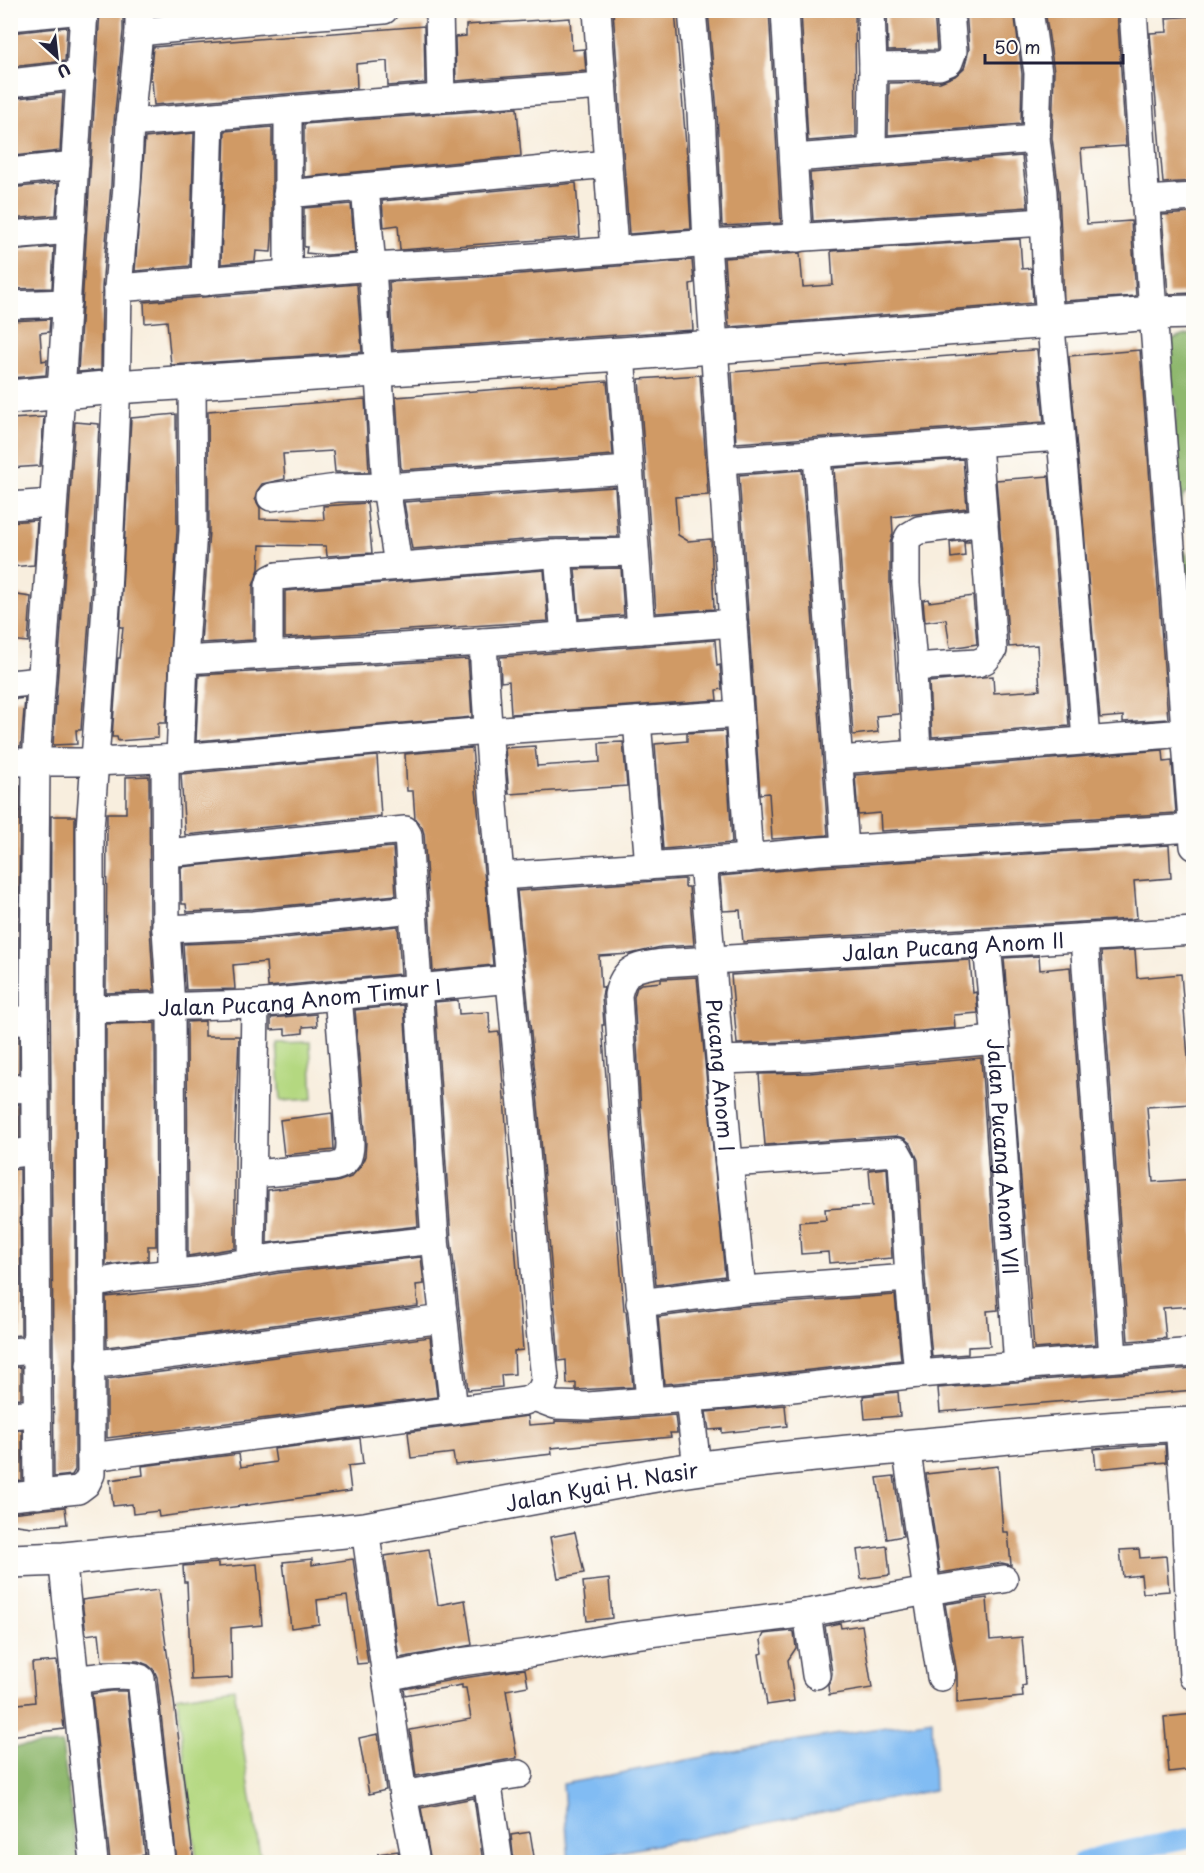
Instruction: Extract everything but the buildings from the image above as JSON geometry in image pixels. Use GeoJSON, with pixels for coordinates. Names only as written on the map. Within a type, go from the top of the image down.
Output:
{"type":"FeatureCollection","features":[{"type":"Feature","properties":{"kind":"main road"},"geometry":{"type":"LineString","coordinates":[[10,412],[61,401],[116,395],[193,392],[378,377],[622,362],[1154,322],[1194,312]]}},
{"type":"Feature","properties":{"kind":"main road"},"geometry":{"type":"LineString","coordinates":[[1154,322],[1194,327]]}},
{"type":"Feature","properties":{"kind":"main road"},"geometry":{"type":"LineString","coordinates":[[10,397],[61,401]]}},
{"type":"Feature","properties":{"kind":"main road","name":"Jalan Kyai H. Nasir"},"geometry":{"type":"LineString","coordinates":[[10,1561],[64,1559],[366,1529],[697,1468],[842,1451],[1071,1431],[1186,1424]]}},
{"type":"Feature","properties":{"kind":"street"},"geometry":{"type":"LineString","coordinates":[[10,17],[83,10],[61,401],[41,681],[23,762],[23,1351],[37,1413],[38,1495]]}},
{"type":"Feature","properties":{"kind":"street"},"geometry":{"type":"LineString","coordinates":[[10,1497],[78,1490],[83,1487],[91,1474],[90,829],[107,593],[116,395],[118,288],[139,21],[281,18],[384,10]]}},
{"type":"Feature","properties":{"kind":"street"},"geometry":{"type":"LineString","coordinates":[[439,10],[441,98]]}},
{"type":"Feature","properties":{"kind":"street"},"geometry":{"type":"LineString","coordinates":[[597,10],[614,250]]}},
{"type":"Feature","properties":{"kind":"street"},"geometry":{"type":"LineString","coordinates":[[692,10],[701,112],[707,243],[749,858]]}},
{"type":"Feature","properties":{"kind":"street"},"geometry":{"type":"LineString","coordinates":[[785,10],[798,238]]}},
{"type":"Feature","properties":{"kind":"street"},"geometry":{"type":"LineString","coordinates":[[871,10],[872,152]]}},
{"type":"Feature","properties":{"kind":"street"},"geometry":{"type":"LineString","coordinates":[[873,68],[939,66],[949,62],[953,51],[950,10]]}},
{"type":"Feature","properties":{"kind":"street"},"geometry":{"type":"LineString","coordinates":[[1029,10],[1038,73],[1036,140],[1044,222],[1050,330],[1086,740]]}},
{"type":"Feature","properties":{"kind":"street"},"geometry":{"type":"LineString","coordinates":[[500,876],[704,862],[845,849],[1193,834],[1185,733],[1183,581],[1154,322],[1133,10]]}},
{"type":"Feature","properties":{"kind":"street"},"geometry":{"type":"LineString","coordinates":[[10,83],[81,75]]}},
{"type":"Feature","properties":{"kind":"street"},"geometry":{"type":"LineString","coordinates":[[130,123],[602,86]]}},
{"type":"Feature","properties":{"kind":"street"},"geometry":{"type":"LineString","coordinates":[[288,111],[288,274]]}},
{"type":"Feature","properties":{"kind":"street"},"geometry":{"type":"LineString","coordinates":[[205,282],[210,117]]}},
{"type":"Feature","properties":{"kind":"street"},"geometry":{"type":"LineString","coordinates":[[794,158],[1036,140]]}},
{"type":"Feature","properties":{"kind":"street"},"geometry":{"type":"LineString","coordinates":[[287,194],[608,164]]}},
{"type":"Feature","properties":{"kind":"street"},"geometry":{"type":"LineString","coordinates":[[10,172],[75,165]]}},
{"type":"Feature","properties":{"kind":"street"},"geometry":{"type":"LineString","coordinates":[[364,187],[372,267],[386,488],[398,565]]}},
{"type":"Feature","properties":{"kind":"street"},"geometry":{"type":"LineString","coordinates":[[1145,200],[1194,197]]}},
{"type":"Feature","properties":{"kind":"street"},"geometry":{"type":"LineString","coordinates":[[118,288],[707,243],[1044,222]]}},
{"type":"Feature","properties":{"kind":"street"},"geometry":{"type":"LineString","coordinates":[[10,235],[71,230]]}},
{"type":"Feature","properties":{"kind":"street"},"geometry":{"type":"LineString","coordinates":[[10,305],[67,303]]}},
{"type":"Feature","properties":{"kind":"street"},"geometry":{"type":"LineString","coordinates":[[622,362],[641,630]]}},
{"type":"Feature","properties":{"kind":"street"},"geometry":{"type":"LineString","coordinates":[[172,1273],[171,1006],[166,929],[166,853],[184,660],[193,531],[193,392]]}},
{"type":"Feature","properties":{"kind":"street"},"geometry":{"type":"LineString","coordinates":[[723,460],[1060,437]]}},
{"type":"Feature","properties":{"kind":"street"},"geometry":{"type":"LineString","coordinates":[[912,666],[977,663],[985,660],[993,650],[978,443]]}},
{"type":"Feature","properties":{"kind":"street"},"geometry":{"type":"LineString","coordinates":[[817,455],[845,849]]}},
{"type":"Feature","properties":{"kind":"street"},"geometry":{"type":"LineString","coordinates":[[271,497],[336,488],[386,488],[476,479],[629,470]]}},
{"type":"Feature","properties":{"kind":"street"},"geometry":{"type":"LineString","coordinates":[[10,506],[53,503]]}},
{"type":"Feature","properties":{"kind":"street"},"geometry":{"type":"LineString","coordinates":[[917,752],[906,584],[906,543],[909,536],[919,530],[984,522]]}},
{"type":"Feature","properties":{"kind":"street"},"geometry":{"type":"LineString","coordinates":[[269,654],[268,586],[273,577],[398,565],[558,554],[635,552]]}},
{"type":"Feature","properties":{"kind":"street"},"geometry":{"type":"LineString","coordinates":[[558,554],[565,636]]}},
{"type":"Feature","properties":{"kind":"street"},"geometry":{"type":"LineString","coordinates":[[184,660],[483,642],[734,623]]}},
{"type":"Feature","properties":{"kind":"street"},"geometry":{"type":"LineString","coordinates":[[91,1457],[525,1401],[534,1397],[544,1387],[535,1296],[523,1118],[488,731],[483,642]]}},
{"type":"Feature","properties":{"kind":"street"},"geometry":{"type":"LineString","coordinates":[[10,684],[41,681]]}},
{"type":"Feature","properties":{"kind":"street"},"geometry":{"type":"LineString","coordinates":[[23,762],[173,759],[488,731],[739,714]]}},
{"type":"Feature","properties":{"kind":"street"},"geometry":{"type":"LineString","coordinates":[[637,721],[649,866]]}},
{"type":"Feature","properties":{"kind":"street"},"geometry":{"type":"LineString","coordinates":[[839,760],[917,752],[1185,733]]}},
{"type":"Feature","properties":{"kind":"street"},"geometry":{"type":"LineString","coordinates":[[166,853],[405,830],[408,835],[435,1240],[454,1411]]}},
{"type":"Feature","properties":{"kind":"street","name":"Pucang Anom I"},"geometry":{"type":"LineString","coordinates":[[704,862],[742,1290]]}},
{"type":"Feature","properties":{"kind":"street"},"geometry":{"type":"LineString","coordinates":[[166,929],[253,925],[413,909]]}},
{"type":"Feature","properties":{"kind":"street","name":"Jalan Pucang Anom II"},"geometry":{"type":"LineString","coordinates":[[650,1401],[626,1128],[618,994],[620,983],[626,974],[632,969],[662,963],[1194,931]]}},
{"type":"Feature","properties":{"kind":"street"},"geometry":{"type":"LineString","coordinates":[[1084,938],[1113,1358]]}},
{"type":"Feature","properties":{"kind":"street","name":"Jalan Pucang Anom VII"},"geometry":{"type":"LineString","coordinates":[[987,945],[996,1040],[1018,1367]]}},
{"type":"Feature","properties":{"kind":"street","name":"Jalan Pucang Anom Timur I"},"geometry":{"type":"LineString","coordinates":[[90,1009],[255,1004],[510,980]]}},
{"type":"Feature","properties":{"kind":"street"},"geometry":{"type":"LineString","coordinates":[[253,1174],[333,1167],[341,1165],[348,1158],[350,1143],[338,995]]}},
{"type":"Feature","properties":{"kind":"street"},"geometry":{"type":"LineString","coordinates":[[251,1261],[255,1004]]}},
{"type":"Feature","properties":{"kind":"street"},"geometry":{"type":"LineString","coordinates":[[721,1060],[809,1058],[996,1040]]}},
{"type":"Feature","properties":{"kind":"street"},"geometry":{"type":"LineString","coordinates":[[729,1163],[897,1152],[902,1161],[918,1374]]}},
{"type":"Feature","properties":{"kind":"street"},"geometry":{"type":"LineString","coordinates":[[91,1284],[251,1261],[435,1240]]}},
{"type":"Feature","properties":{"kind":"street"},"geometry":{"type":"LineString","coordinates":[[640,1303],[742,1290],[909,1278]]}},
{"type":"Feature","properties":{"kind":"street"},"geometry":{"type":"LineString","coordinates":[[90,1365],[443,1319]]}},
{"type":"Feature","properties":{"kind":"street"},"geometry":{"type":"LineString","coordinates":[[534,1397],[545,1403],[562,1406],[588,1406],[918,1374],[1194,1352]]}},
{"type":"Feature","properties":{"kind":"street"},"geometry":{"type":"LineString","coordinates":[[689,1398],[697,1468]]}},
{"type":"Feature","properties":{"kind":"street"},"geometry":{"type":"LineString","coordinates":[[10,1415],[37,1413]]}},
{"type":"Feature","properties":{"kind":"street"},"geometry":{"type":"LineString","coordinates":[[1186,1424],[1193,1676]]}},
{"type":"Feature","properties":{"kind":"street"},"geometry":{"type":"LineString","coordinates":[[906,1446],[941,1677]]}},
{"type":"Feature","properties":{"kind":"street"},"geometry":{"type":"LineString","coordinates":[[366,1529],[403,1795],[416,1863]]}},
{"type":"Feature","properties":{"kind":"street"},"geometry":{"type":"LineString","coordinates":[[64,1559],[94,1863]]}},
{"type":"Feature","properties":{"kind":"street"},"geometry":{"type":"LineString","coordinates":[[386,1677],[460,1662],[529,1653],[617,1637],[807,1613],[1004,1579]]}},
{"type":"Feature","properties":{"kind":"street"},"geometry":{"type":"LineString","coordinates":[[807,1613],[816,1676]]}},
{"type":"Feature","properties":{"kind":"street"},"geometry":{"type":"LineString","coordinates":[[75,1680],[134,1676],[141,1680],[162,1863]]}},
{"type":"Feature","properties":{"kind":"street"},"geometry":{"type":"LineString","coordinates":[[403,1795],[519,1774]]}},
{"type":"Feature","properties":{"kind":"street"},"geometry":{"type":"LineString","coordinates":[[487,1779],[499,1863]]}},
{"type":"Feature","properties":{"kind":"green space"},"geometry":{"type":"Polygon","coordinates":[[[1193,334],[1193,490],[1184,495],[1181,504],[1182,545],[1193,568],[1193,638],[1189,633],[1175,476],[1179,458],[1174,434],[1177,406],[1168,382],[1166,342],[1193,334]]]}},
{"type":"Feature","properties":{"kind":"green space"},"geometry":{"type":"Polygon","coordinates":[[[310,1042],[313,1099],[281,1101],[277,1043],[310,1042]]]}},
{"type":"Feature","properties":{"kind":"green space"},"geometry":{"type":"Polygon","coordinates":[[[234,1688],[261,1862],[197,1862],[177,1697],[234,1688]]]}},
{"type":"Feature","properties":{"kind":"green space"},"geometry":{"type":"Polygon","coordinates":[[[62,1744],[78,1862],[11,1862],[11,1747],[62,1744]]]}},
{"type":"Feature","properties":{"kind":"water"},"geometry":{"type":"Polygon","coordinates":[[[932,1720],[934,1790],[569,1862],[563,1784],[755,1747],[932,1720]]]}},
{"type":"Feature","properties":{"kind":"waterway"},"geometry":{"type":"LineString","coordinates":[[1082,1862],[1104,1855],[1194,1837]]}}]}
